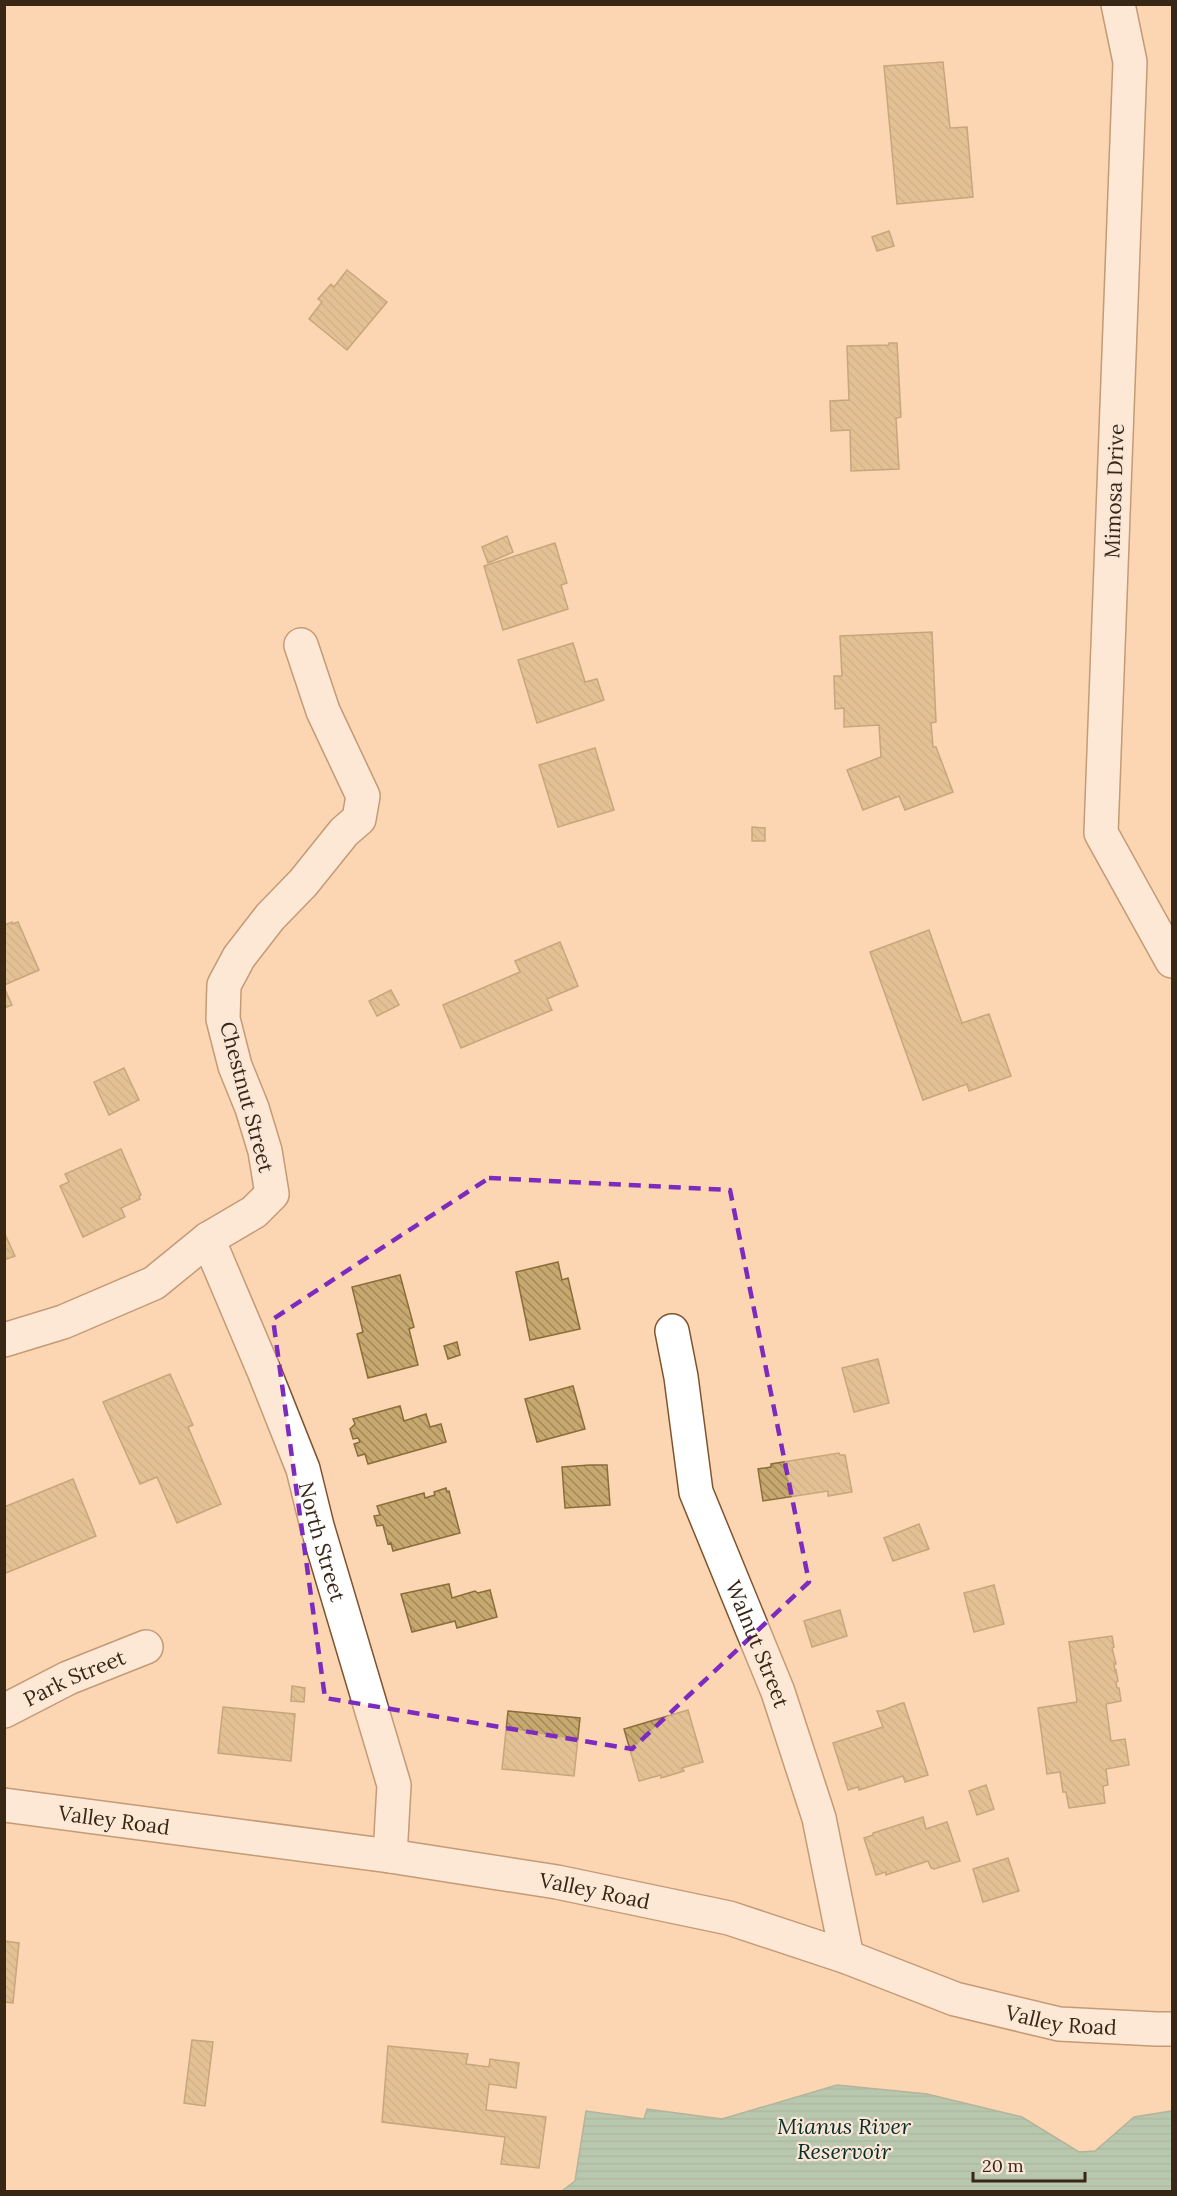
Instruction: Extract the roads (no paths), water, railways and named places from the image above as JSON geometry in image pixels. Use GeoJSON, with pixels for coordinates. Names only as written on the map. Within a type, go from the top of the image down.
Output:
{"type":"FeatureCollection","features":[{"type":"Feature","properties":{"kind":"street","name":"Mimosa Drive"},"geometry":{"type":"LineString","coordinates":[[1118,4],[1130,62],[1101,833],[1173,961]]}},
{"type":"Feature","properties":{"kind":"street","name":"Chestnut Street"},"geometry":{"type":"LineString","coordinates":[[4,1340],[63,1322],[154,1283],[208,1239],[254,1212],[272,1194],[265,1150],[252,1108],[235,1066],[223,1019],[224,985],[239,957],[270,917],[303,883],[344,832],[359,819],[363,796],[323,711],[301,645]]}},
{"type":"Feature","properties":{"kind":"street","name":"North Street"},"geometry":{"type":"LineString","coordinates":[[208,1239],[303,1469],[317,1526],[394,1785],[390,1856]]}},
{"type":"Feature","properties":{"kind":"street","name":"Walnut Street"},"geometry":{"type":"LineString","coordinates":[[672,1331],[681,1377],[696,1492],[778,1692],[819,1818],[847,1957]]}},
{"type":"Feature","properties":{"kind":"street","name":"Park Street"},"geometry":{"type":"LineString","coordinates":[[4,1711],[68,1678],[146,1647]]}},
{"type":"Feature","properties":{"kind":"street","name":"Valley Road"},"geometry":{"type":"LineString","coordinates":[[4,1804],[390,1856],[557,1882],[729,1918],[847,1957],[955,1999],[1059,2024],[1156,2030],[1173,2028]]}},
{"type":"Feature","properties":{"kind":"water","name":"Mianus River Reservoir"},"geometry":{"type":"Polygon","coordinates":[[[837,2085],[927,2094],[1022,2117],[1079,2152],[1095,2151],[1134,2117],[1172,2111],[1172,2191],[562,2191],[575,2181],[586,2111],[644,2119],[647,2109],[722,2119],[837,2085]]]}}]}
